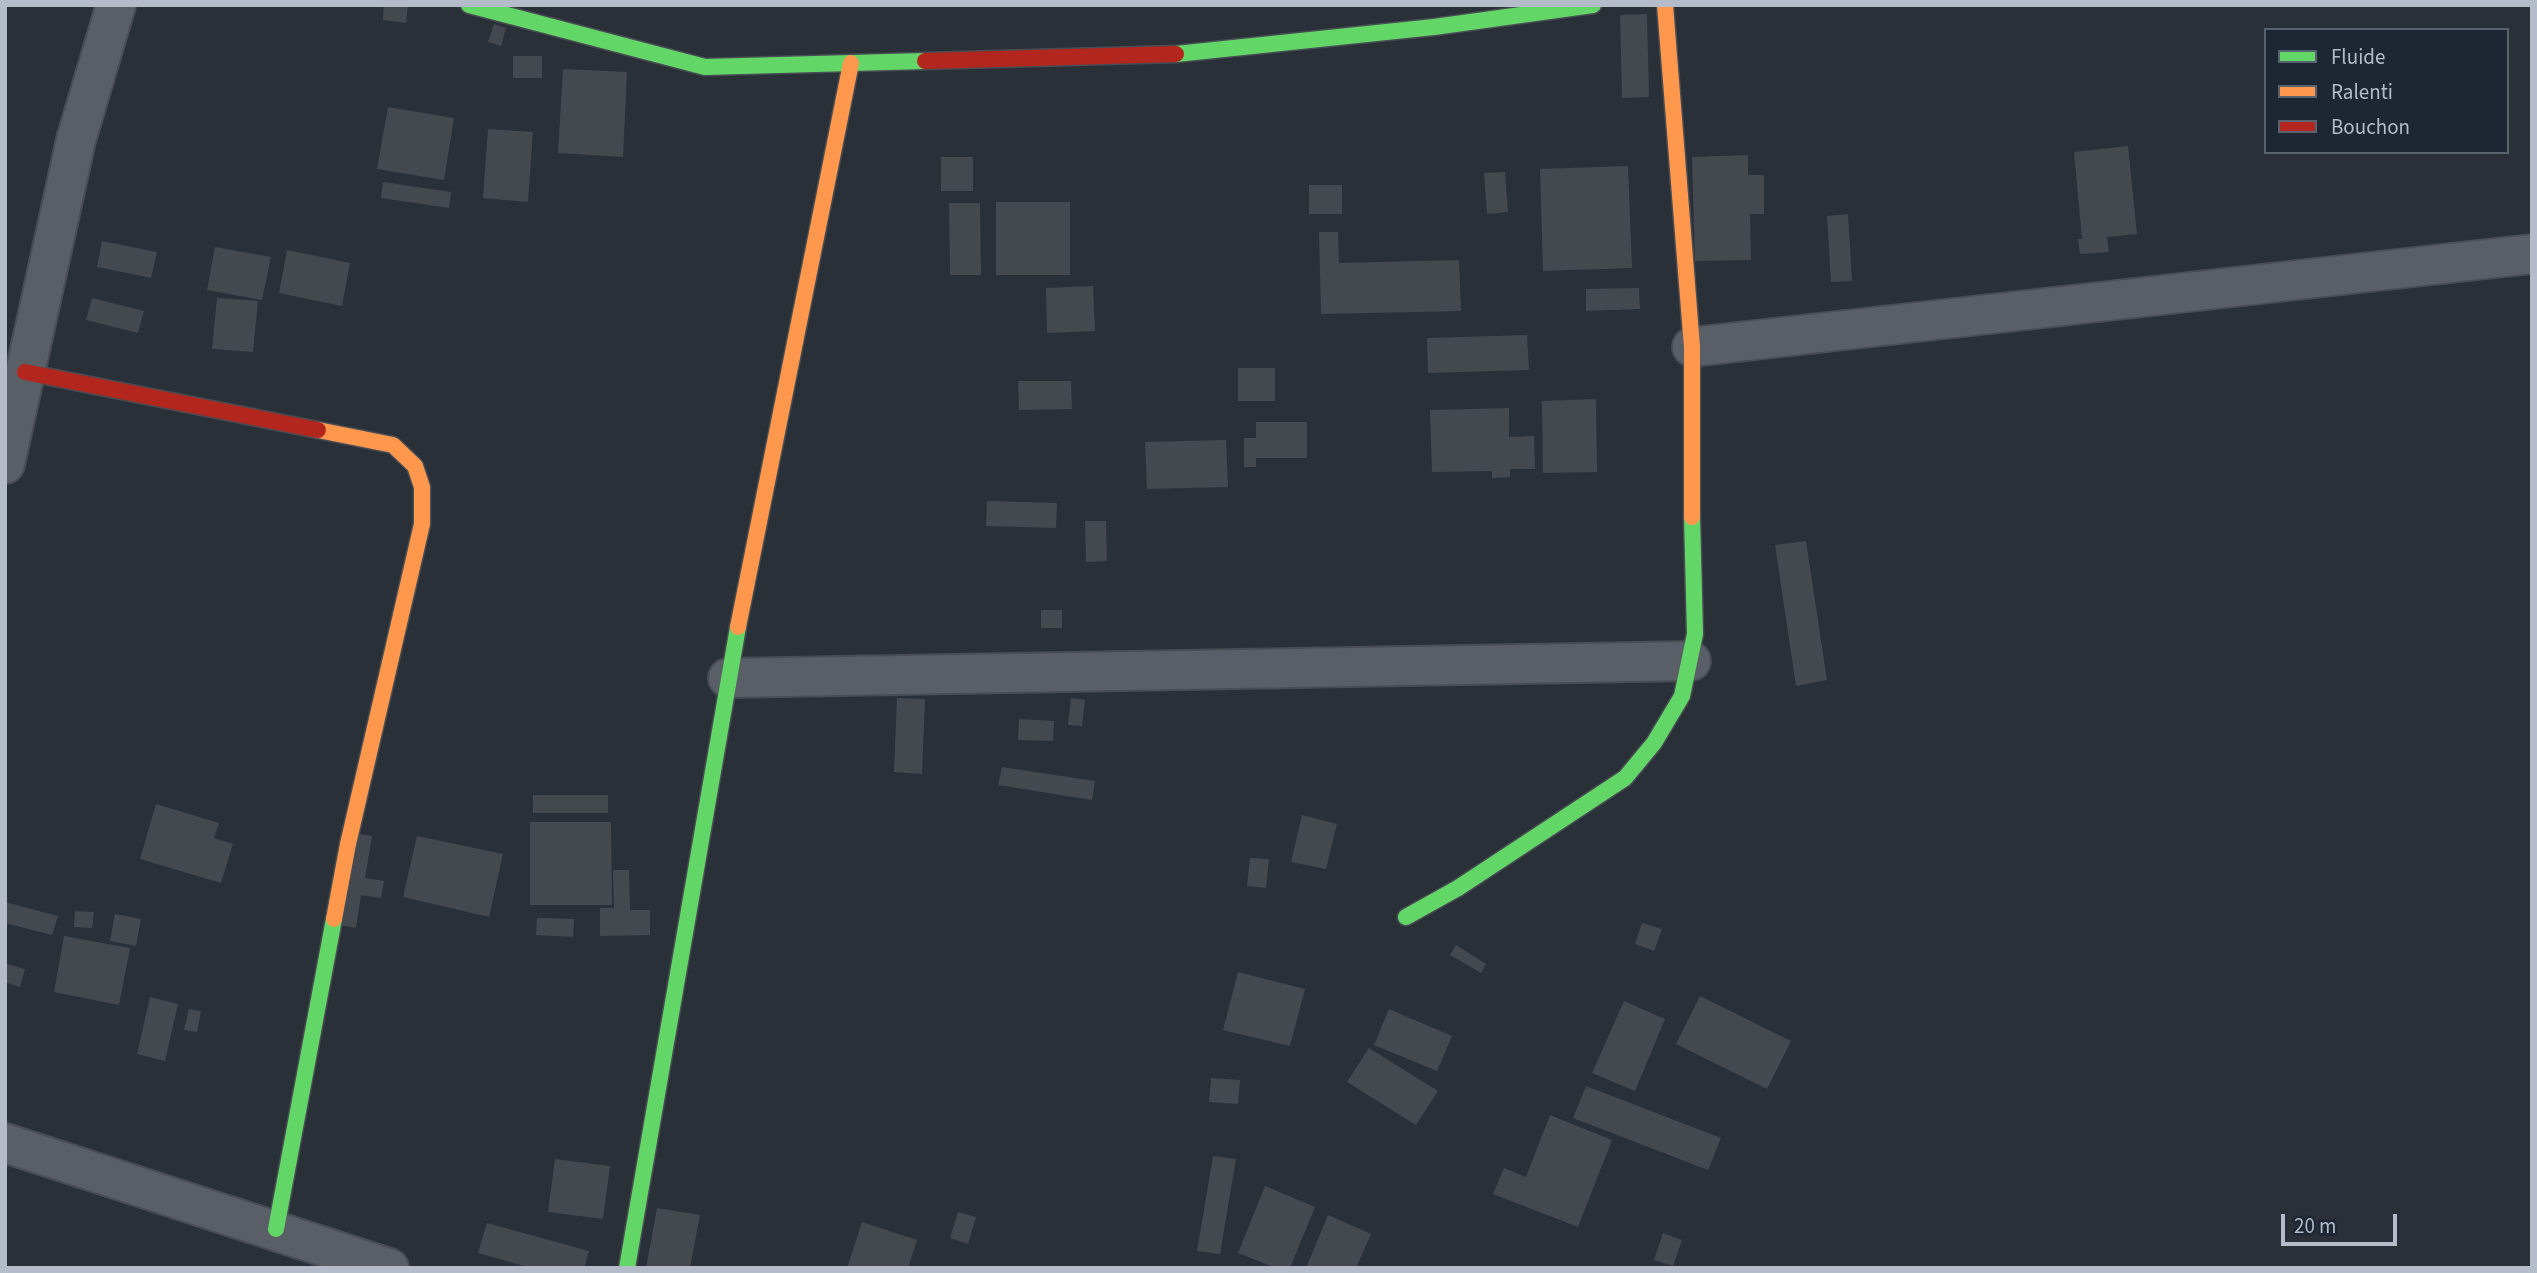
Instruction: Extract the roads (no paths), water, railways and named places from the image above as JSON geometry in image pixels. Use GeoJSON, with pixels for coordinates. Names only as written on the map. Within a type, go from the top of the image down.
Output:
{"type":"FeatureCollection","features":[{"type":"Feature","properties":{"kind":"street"},"geometry":{"type":"LineString","coordinates":[[5,464],[76,140],[116,5]]}},
{"type":"Feature","properties":{"kind":"street"},"geometry":{"type":"LineString","coordinates":[[469,5],[705,67],[1168,55],[1434,27],[1592,5]]}},
{"type":"Feature","properties":{"kind":"street"},"geometry":{"type":"LineString","coordinates":[[1406,917],[1478,875],[1625,778],[1654,743],[1682,696],[1695,634],[1692,347],[1665,5]]}},
{"type":"Feature","properties":{"kind":"street"},"geometry":{"type":"LineString","coordinates":[[627,1268],[728,678],[851,64]]}},
{"type":"Feature","properties":{"kind":"street"},"geometry":{"type":"LineString","coordinates":[[1692,347],[2532,254]]}},
{"type":"Feature","properties":{"kind":"street"},"geometry":{"type":"LineString","coordinates":[[26,372],[393,445],[415,466],[422,487],[422,524],[348,844],[276,1229]]}},
{"type":"Feature","properties":{"kind":"street"},"geometry":{"type":"LineString","coordinates":[[728,678],[1690,661]]}},
{"type":"Feature","properties":{"kind":"street"},"geometry":{"type":"LineString","coordinates":[[5,1143],[276,1229],[389,1268]]}}]}
